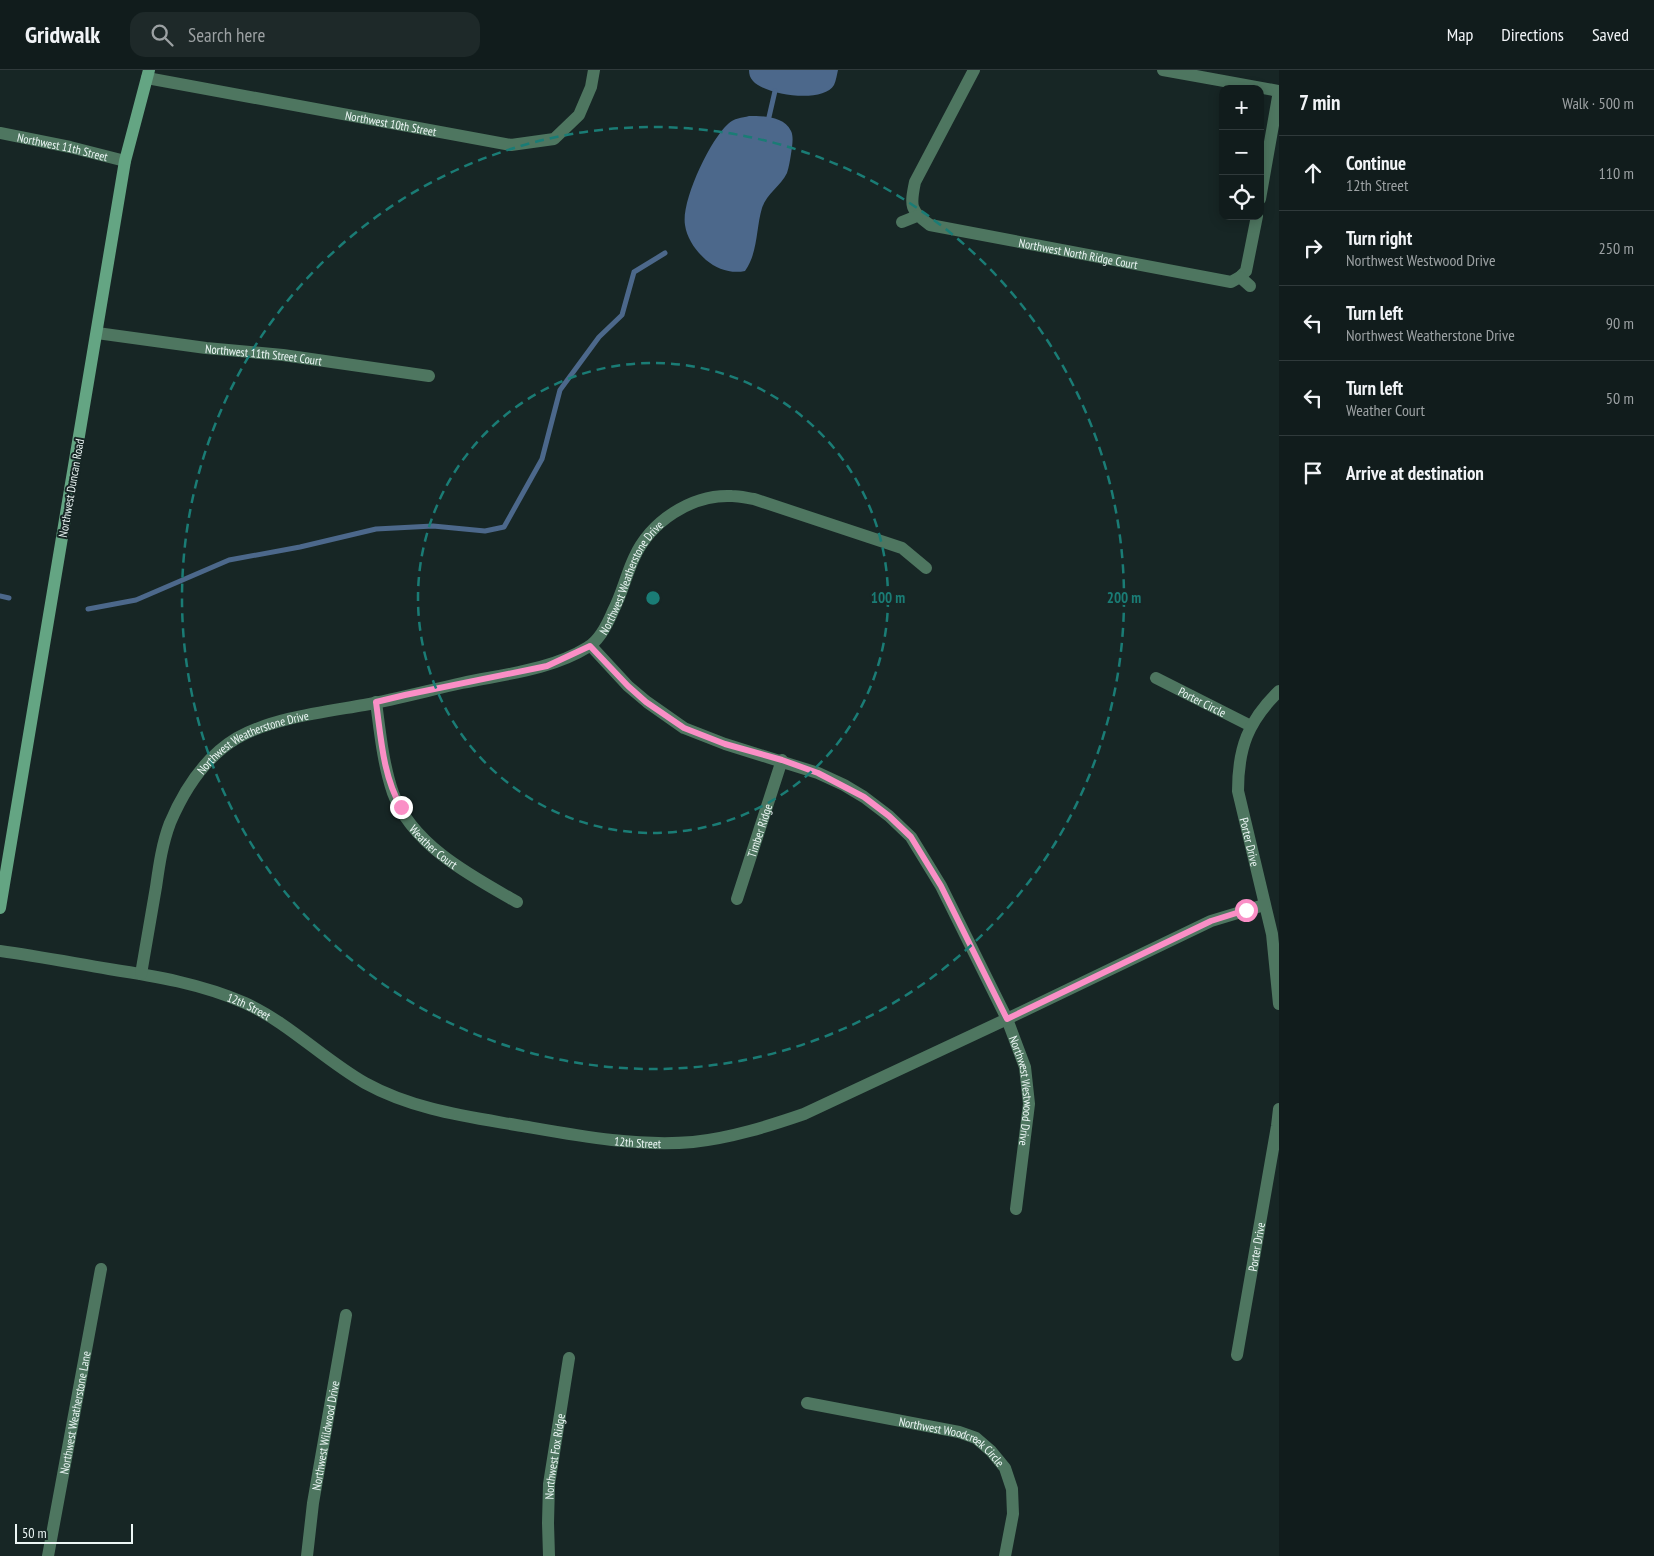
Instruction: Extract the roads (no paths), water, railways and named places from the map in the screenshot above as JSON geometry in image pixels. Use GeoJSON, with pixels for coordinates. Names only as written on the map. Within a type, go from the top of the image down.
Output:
{"type":"FeatureCollection","features":[{"type":"Feature","properties":{"kind":"street","name":"Northwest 10th Street"},"geometry":{"type":"LineString","coordinates":[[148,74],[511,145],[554,139],[579,115],[591,87],[594,70]]}},
{"type":"Feature","properties":{"kind":"street"},"geometry":{"type":"LineString","coordinates":[[902,222],[917,216],[911,199],[915,182],[974,70]]}},
{"type":"Feature","properties":{"kind":"street"},"geometry":{"type":"LineString","coordinates":[[1164,70],[1279,91],[1264,176]]}},
{"type":"Feature","properties":{"kind":"street","name":"Northwest Duncan Road"},"geometry":{"type":"LineString","coordinates":[[0,908],[125,161],[148,74]]}},
{"type":"Feature","properties":{"kind":"street","name":"Northwest 11th Street"},"geometry":{"type":"LineString","coordinates":[[0,133],[70,147],[125,161]]}},
{"type":"Feature","properties":{"kind":"street","name":"Northwest North Ridge Court"},"geometry":{"type":"LineString","coordinates":[[917,216],[930,226],[1231,282],[1240,277]]}},
{"type":"Feature","properties":{"kind":"street"},"geometry":{"type":"LineString","coordinates":[[1250,286],[1240,277],[1246,271],[1256,220]]}},
{"type":"Feature","properties":{"kind":"street","name":"Northwest 11th Street Court"},"geometry":{"type":"LineString","coordinates":[[97,333],[206,348],[283,355],[429,376]]}},
{"type":"Feature","properties":{"kind":"street","name":"Northwest Weatherstone Drive"},"geometry":{"type":"LineString","coordinates":[[141,974],[162,849],[170,824],[183,796],[198,773],[218,752],[237,738],[296,717],[547,666],[590,646],[607,625],[634,558],[647,535],[665,519],[686,506],[708,498],[731,496],[762,502],[902,548],[926,568]]}},
{"type":"Feature","properties":{"kind":"street","name":"Northwest Westwood Drive"},"geometry":{"type":"LineString","coordinates":[[590,646],[646,702],[684,728],[725,744],[782,760],[818,773],[864,797],[889,816],[911,837],[941,886],[1007,1019],[1024,1067],[1029,1104],[1016,1209]]}},
{"type":"Feature","properties":{"kind":"street","name":"Porter Circle"},"geometry":{"type":"LineString","coordinates":[[1156,678],[1250,726]]}},
{"type":"Feature","properties":{"kind":"street","name":"Porter Drive"},"geometry":{"type":"LineString","coordinates":[[1279,691],[1265,704],[1250,726],[1240,758],[1238,791],[1272,934],[1279,1004]]}},
{"type":"Feature","properties":{"kind":"street","name":"Weather Court"},"geometry":{"type":"LineString","coordinates":[[376,702],[383,754],[394,794],[409,820],[426,842],[451,861],[517,902]]}},
{"type":"Feature","properties":{"kind":"street","name":"Timber Ridge"},"geometry":{"type":"LineString","coordinates":[[737,899],[782,760]]}},
{"type":"Feature","properties":{"kind":"street","name":"12th Street"},"geometry":{"type":"LineString","coordinates":[[0,951],[141,974],[220,993],[280,1021],[365,1083],[398,1098],[433,1110],[621,1141],[694,1142],[775,1124],[804,1114],[1211,921],[1264,905]]}},
{"type":"Feature","properties":{"kind":"street","name":"Porter Drive"},"geometry":{"type":"LineString","coordinates":[[1237,1355],[1279,1109]]}},
{"type":"Feature","properties":{"kind":"street","name":"Northwest Weatherstone Lane"},"geometry":{"type":"LineString","coordinates":[[48,1556],[101,1270]]}},
{"type":"Feature","properties":{"kind":"street","name":"Northwest Wildwood Drive"},"geometry":{"type":"LineString","coordinates":[[307,1556],[313,1503],[346,1315]]}},
{"type":"Feature","properties":{"kind":"street","name":"Northwest Fox Ridge"},"geometry":{"type":"LineString","coordinates":[[550,1556],[548,1523],[549,1484],[569,1358]]}},
{"type":"Feature","properties":{"kind":"street","name":"Northwest Woodcreek Circle"},"geometry":{"type":"LineString","coordinates":[[806,1403],[959,1432],[976,1438],[991,1451],[1005,1468],[1012,1489],[1013,1514],[1005,1556]]}},
{"type":"Feature","properties":{"kind":"water"},"geometry":{"type":"Polygon","coordinates":[[[749,70],[838,70],[834,85],[828,91],[807,96],[781,93],[759,86],[751,79],[749,70]]]}},
{"type":"Feature","properties":{"kind":"water"},"geometry":{"type":"Polygon","coordinates":[[[749,116],[772,118],[783,122],[791,131],[792,145],[787,173],[767,198],[762,208],[755,248],[749,264],[745,271],[735,272],[715,266],[699,253],[688,235],[685,225],[685,214],[692,187],[713,143],[730,122],[749,116]]]}},
{"type":"Feature","properties":{"kind":"waterway"},"geometry":{"type":"LineString","coordinates":[[769,117],[775,91]]}},
{"type":"Feature","properties":{"kind":"waterway"},"geometry":{"type":"LineString","coordinates":[[88,609],[136,600],[229,560],[300,547],[376,529],[433,526],[485,531],[504,527],[542,459],[560,390],[599,337],[622,315],[634,272],[665,253]]}},
{"type":"Feature","properties":{"kind":"waterway"},"geometry":{"type":"LineString","coordinates":[[0,596],[9,598]]}}]}
